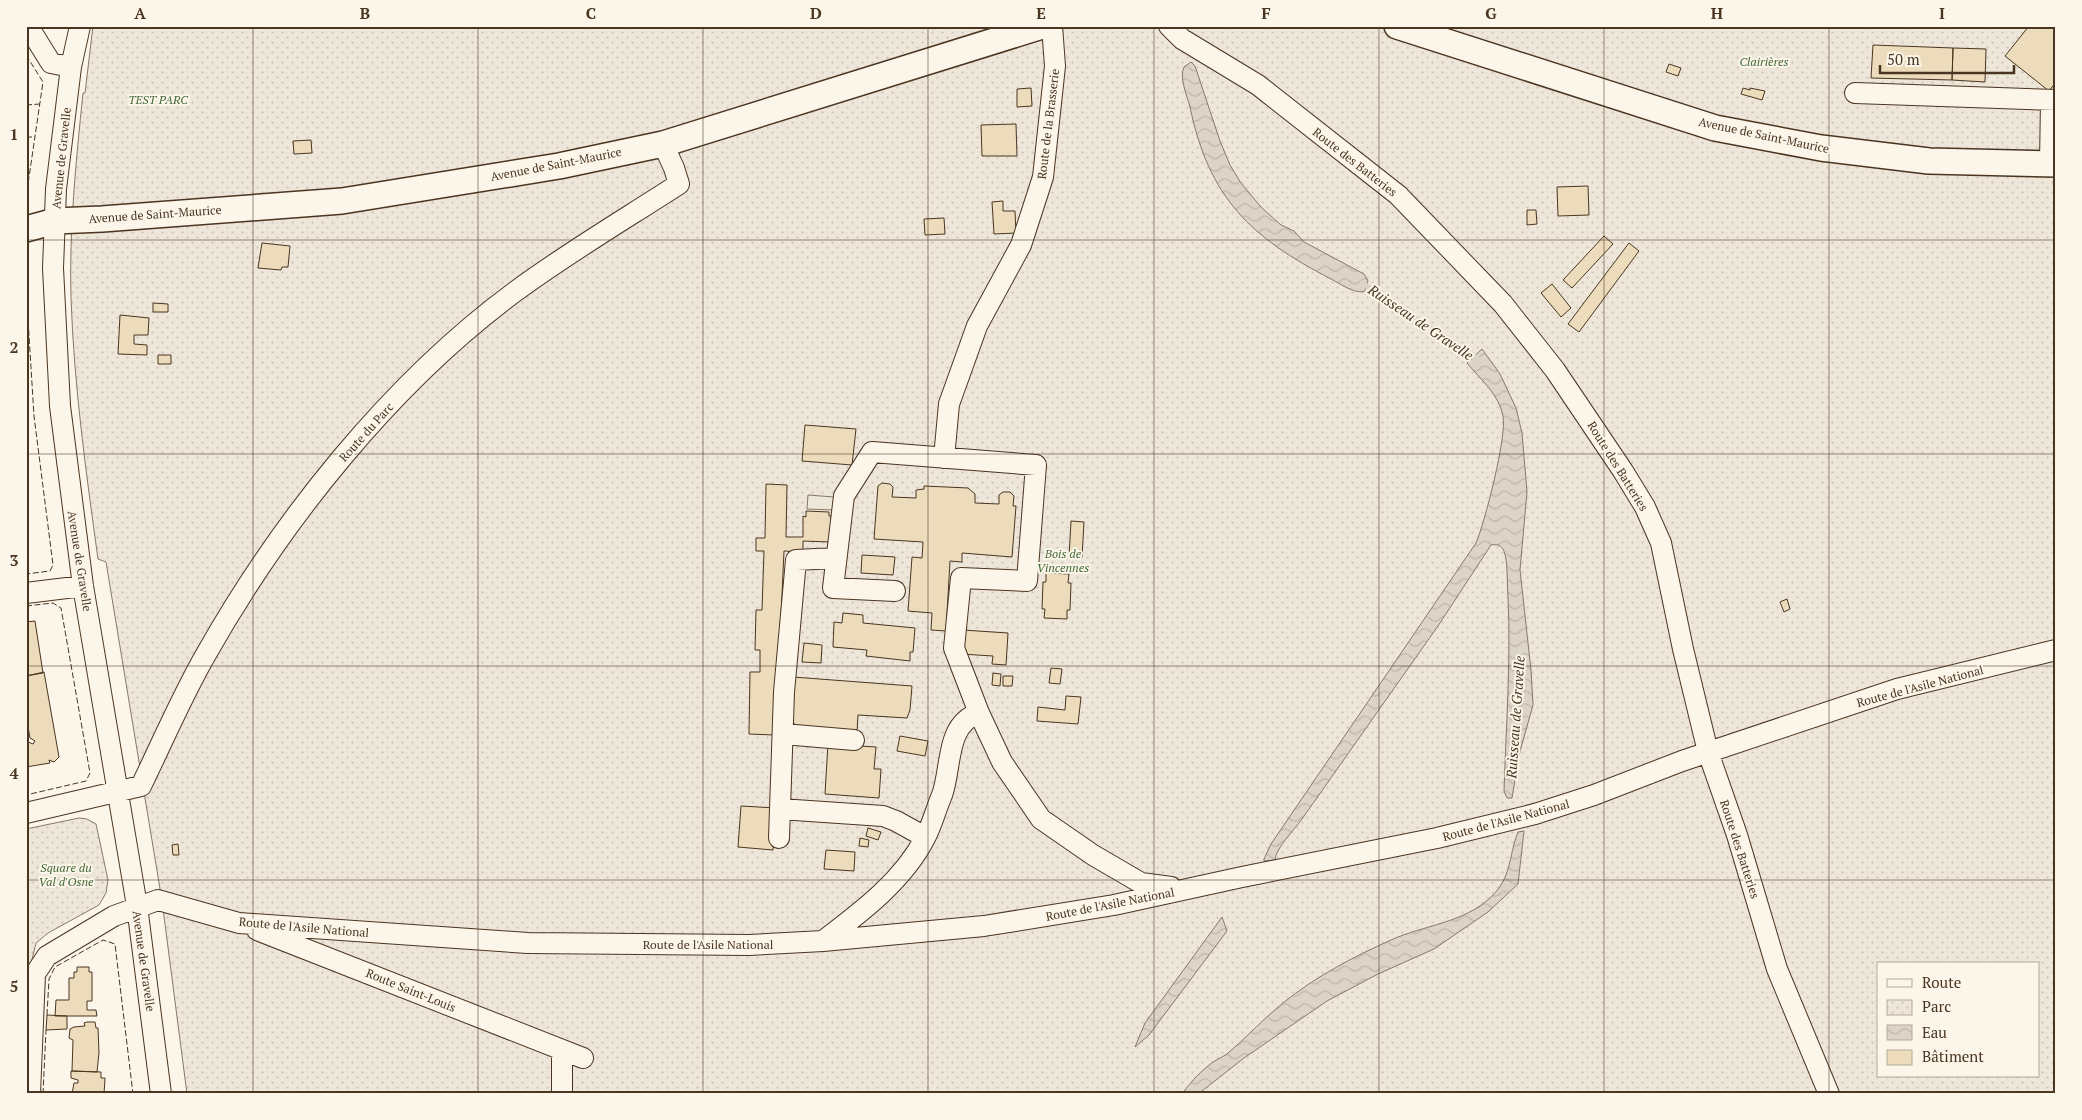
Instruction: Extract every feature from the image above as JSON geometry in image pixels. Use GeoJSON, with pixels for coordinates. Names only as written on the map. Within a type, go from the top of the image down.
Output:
{"type":"FeatureCollection","features":[{"type":"Feature","properties":{"kind":"main road","name":"Avenue de Saint-Maurice"},"geometry":{"type":"LineString","coordinates":[[55,221],[342,201],[559,166],[663,144],[1042,26]]}},
{"type":"Feature","properties":{"kind":"main road","name":"Avenue de Saint-Maurice"},"geometry":{"type":"LineString","coordinates":[[1397,26],[1715,128],[1821,148],[1929,161],[2053,164]]}},
{"type":"Feature","properties":{"kind":"main road"},"geometry":{"type":"LineString","coordinates":[[26,214],[55,221]]}},
{"type":"Feature","properties":{"kind":"main road"},"geometry":{"type":"LineString","coordinates":[[26,229],[55,221]]}},
{"type":"Feature","properties":{"kind":"street"},"geometry":{"type":"LineString","coordinates":[[28,26],[51,63],[71,67]]}},
{"type":"Feature","properties":{"kind":"street","name":"Avenue de Gravelle"},"geometry":{"type":"LineString","coordinates":[[80,26],[71,67],[58,174],[55,221],[53,268],[60,406],[83,586],[137,906],[161,1094]]}},
{"type":"Feature","properties":{"kind":"street","name":"Route de la Brasserie"},"geometry":{"type":"LineString","coordinates":[[944,458],[949,404],[977,326],[1021,245],[1044,177],[1055,66],[1052,26]]}},
{"type":"Feature","properties":{"kind":"street","name":"Route des Batteries"},"geometry":{"type":"LineString","coordinates":[[1169,26],[1182,39],[1258,86],[1398,195],[1503,304],[1555,370],[1623,471],[1645,507],[1661,543],[1683,648],[1708,752],[1737,836],[1777,969],[1829,1094]]}},
{"type":"Feature","properties":{"kind":"street"},"geometry":{"type":"LineString","coordinates":[[1855,93],[2053,100],[2053,164]]}},
{"type":"Feature","properties":{"kind":"street","name":"Route du Parc"},"geometry":{"type":"LineString","coordinates":[[118,792],[141,786],[204,656],[276,542],[360,435],[439,355],[515,291],[679,184],[663,144]]}},
{"type":"Feature","properties":{"kind":"street"},"geometry":{"type":"LineString","coordinates":[[895,591],[833,588],[844,496],[872,452],[1036,465],[1028,581],[960,578],[954,648],[979,713],[1002,762],[1041,819],[1093,855],[1141,883],[1186,889]]}},
{"type":"Feature","properties":{"kind":"street"},"geometry":{"type":"LineString","coordinates":[[779,838],[784,692],[796,560],[836,558]]}},
{"type":"Feature","properties":{"kind":"street"},"geometry":{"type":"LineString","coordinates":[[26,593],[83,586]]}},
{"type":"Feature","properties":{"kind":"street","name":"Route de l'Asile National"},"geometry":{"type":"LineString","coordinates":[[30,1094],[36,974],[47,956],[101,923],[137,906],[158,900],[239,923],[528,943],[749,945],[823,942],[984,926],[1114,905],[1437,838],[1535,814],[1594,795],[1708,752],[1897,689],[2056,650]]}},
{"type":"Feature","properties":{"kind":"street"},"geometry":{"type":"LineString","coordinates":[[823,942],[854,918],[897,877],[925,838],[943,792],[956,733],[969,716],[979,713]]}},
{"type":"Feature","properties":{"kind":"street"},"geometry":{"type":"LineString","coordinates":[[782,734],[854,740]]}},
{"type":"Feature","properties":{"kind":"street"},"geometry":{"type":"LineString","coordinates":[[26,813],[118,792]]}},
{"type":"Feature","properties":{"kind":"street"},"geometry":{"type":"LineString","coordinates":[[780,809],[883,816],[896,821],[925,838]]}},
{"type":"Feature","properties":{"kind":"street","name":"Route Saint-Louis"},"geometry":{"type":"LineString","coordinates":[[239,923],[583,1058]]}},
{"type":"Feature","properties":{"kind":"street"},"geometry":{"type":"LineString","coordinates":[[562,1050],[562,1094]]}},
{"type":"Feature","properties":{"kind":"green space","name":"Bois de Vincennes"},"geometry":{"type":"Polygon","coordinates":[[[93,26],[2056,26],[2056,1094],[187,1094],[162,901],[106,562],[98,559],[78,396],[71,298],[71,247],[83,93],[85,93],[93,26]]]}},
{"type":"Feature","properties":{"kind":"green space","name":"Square du Val d'Osne"},"geometry":{"type":"Polygon","coordinates":[[[79,818],[87,819],[96,824],[108,880],[106,893],[99,905],[48,933],[36,943],[26,984],[26,829],[79,818]]]}},
{"type":"Feature","properties":{"kind":"shaded area"},"geometry":{"type":"Polygon","coordinates":[[[808,495],[834,497],[834,510],[807,509],[808,495]]]}},
{"type":"Feature","properties":{"kind":"water"},"geometry":{"type":"Polygon","coordinates":[[[1191,62],[1195,66],[1220,141],[1230,165],[1241,183],[1261,207],[1281,225],[1294,231],[1304,242],[1364,274],[1368,281],[1365,291],[1361,292],[1348,288],[1302,263],[1277,247],[1237,211],[1222,190],[1209,166],[1198,139],[1182,76],[1184,67],[1191,62]]]}},
{"type":"Feature","properties":{"kind":"water"},"geometry":{"type":"Polygon","coordinates":[[[1482,349],[1500,374],[1516,408],[1522,433],[1527,492],[1520,570],[1533,705],[1519,755],[1512,798],[1507,798],[1504,791],[1509,646],[1507,567],[1503,549],[1499,545],[1491,545],[1438,626],[1282,845],[1275,860],[1264,861],[1271,844],[1476,543],[1485,517],[1494,479],[1502,441],[1503,426],[1503,416],[1498,401],[1467,363],[1482,349]]]}},
{"type":"Feature","properties":{"kind":"water"},"geometry":{"type":"Polygon","coordinates":[[[1524,831],[1518,884],[1488,912],[1434,949],[1378,974],[1327,1001],[1244,1058],[1197,1094],[1182,1094],[1210,1064],[1227,1054],[1268,1015],[1321,976],[1391,940],[1443,923],[1469,913],[1480,906],[1498,890],[1503,882],[1518,832],[1524,831]]]}},
{"type":"Feature","properties":{"kind":"water"},"geometry":{"type":"Polygon","coordinates":[[[1222,917],[1227,931],[1149,1035],[1135,1047],[1145,1023],[1222,917]]]}},
{"type":"Feature","properties":{"kind":"building"},"geometry":{"type":"Polygon","coordinates":[[[2029,26],[2056,26],[2056,82],[2049,91],[2005,56],[2029,26]]]}},
{"type":"Feature","properties":{"kind":"building"},"geometry":{"type":"Polygon","coordinates":[[[1873,45],[1953,48],[1952,80],[1871,78],[1873,45]]]}},
{"type":"Feature","properties":{"kind":"building"},"geometry":{"type":"Polygon","coordinates":[[[1953,48],[1986,49],[1985,82],[1952,80],[1953,48]]]}},
{"type":"Feature","properties":{"kind":"building"},"geometry":{"type":"Polygon","coordinates":[[[1669,64],[1681,68],[1678,76],[1666,72],[1669,64]]]}},
{"type":"Feature","properties":{"kind":"building"},"geometry":{"type":"Polygon","coordinates":[[[1031,88],[1032,106],[1017,107],[1017,89],[1031,88]]]}},
{"type":"Feature","properties":{"kind":"building"},"geometry":{"type":"Polygon","coordinates":[[[1743,88],[1765,91],[1762,100],[1741,94],[1743,88]]]}},
{"type":"Feature","properties":{"kind":"building"},"geometry":{"type":"Polygon","coordinates":[[[1016,124],[1017,156],[982,156],[981,125],[1016,124]]]}},
{"type":"Feature","properties":{"kind":"building"},"geometry":{"type":"Polygon","coordinates":[[[311,140],[312,153],[294,154],[293,141],[311,140]]]}},
{"type":"Feature","properties":{"kind":"building"},"geometry":{"type":"Polygon","coordinates":[[[1588,186],[1589,215],[1558,216],[1557,187],[1588,186]]]}},
{"type":"Feature","properties":{"kind":"building"},"geometry":{"type":"Polygon","coordinates":[[[1003,201],[1003,211],[1015,211],[1016,233],[994,234],[992,202],[1003,201]]]}},
{"type":"Feature","properties":{"kind":"building"},"geometry":{"type":"Polygon","coordinates":[[[1527,210],[1536,210],[1537,224],[1527,225],[1527,210]]]}},
{"type":"Feature","properties":{"kind":"building"},"geometry":{"type":"Polygon","coordinates":[[[944,218],[945,234],[925,235],[924,219],[944,218]]]}},
{"type":"Feature","properties":{"kind":"building"},"geometry":{"type":"Polygon","coordinates":[[[1604,236],[1613,244],[1572,288],[1563,280],[1604,236]]]}},
{"type":"Feature","properties":{"kind":"building"},"geometry":{"type":"Polygon","coordinates":[[[262,243],[290,246],[288,267],[282,267],[281,270],[258,268],[262,243]]]}},
{"type":"Feature","properties":{"kind":"building"},"geometry":{"type":"Polygon","coordinates":[[[1629,243],[1639,251],[1579,332],[1568,324],[1629,243]]]}},
{"type":"Feature","properties":{"kind":"building"},"geometry":{"type":"Polygon","coordinates":[[[1552,284],[1571,308],[1561,317],[1541,293],[1552,284]]]}},
{"type":"Feature","properties":{"kind":"building"},"geometry":{"type":"Polygon","coordinates":[[[153,303],[168,304],[168,312],[153,312],[153,303]]]}},
{"type":"Feature","properties":{"kind":"building"},"geometry":{"type":"Polygon","coordinates":[[[120,315],[149,318],[148,335],[134,335],[134,344],[147,345],[147,355],[118,354],[120,315]]]}},
{"type":"Feature","properties":{"kind":"building"},"geometry":{"type":"Polygon","coordinates":[[[158,355],[171,355],[171,364],[158,364],[158,355]]]}},
{"type":"Feature","properties":{"kind":"building"},"geometry":{"type":"Polygon","coordinates":[[[805,425],[856,429],[852,465],[802,461],[805,425]]]}},
{"type":"Feature","properties":{"kind":"building"},"geometry":{"type":"Polygon","coordinates":[[[882,483],[890,484],[893,487],[892,497],[916,498],[916,490],[924,489],[924,486],[968,488],[975,494],[975,503],[999,504],[999,495],[1003,492],[1010,492],[1014,496],[1013,506],[1016,506],[1012,557],[962,553],[962,562],[950,561],[946,631],[931,630],[932,613],[908,611],[912,557],[922,558],[923,542],[874,539],[878,486],[882,483]]]}},
{"type":"Feature","properties":{"kind":"building"},"geometry":{"type":"Polygon","coordinates":[[[766,484],[787,485],[786,537],[803,537],[803,516],[806,517],[806,511],[829,512],[829,516],[831,516],[830,542],[803,541],[803,552],[784,551],[774,735],[749,734],[750,672],[760,672],[760,650],[755,650],[756,610],[762,610],[764,551],[756,551],[756,538],[765,538],[766,484]]]}},
{"type":"Feature","properties":{"kind":"building"},"geometry":{"type":"Polygon","coordinates":[[[1071,521],[1084,522],[1082,558],[1069,557],[1071,521]]]}},
{"type":"Feature","properties":{"kind":"building"},"geometry":{"type":"Polygon","coordinates":[[[862,555],[895,557],[893,575],[861,573],[862,555]]]}},
{"type":"Feature","properties":{"kind":"building"},"geometry":{"type":"Polygon","coordinates":[[[1046,573],[1069,574],[1068,583],[1071,583],[1070,610],[1067,610],[1067,619],[1044,618],[1045,609],[1042,609],[1043,582],[1046,582],[1046,573]]]}},
{"type":"Feature","properties":{"kind":"building"},"geometry":{"type":"Polygon","coordinates":[[[1787,599],[1790,609],[1784,612],[1780,602],[1787,599]]]}},
{"type":"Feature","properties":{"kind":"building"},"geometry":{"type":"Polygon","coordinates":[[[843,613],[863,615],[863,623],[915,628],[913,652],[910,652],[910,661],[866,656],[867,650],[833,647],[834,622],[842,623],[843,613]]]}},
{"type":"Feature","properties":{"kind":"building"},"geometry":{"type":"Polygon","coordinates":[[[35,621],[43,673],[26,676],[26,622],[35,621]]]}},
{"type":"Feature","properties":{"kind":"building"},"geometry":{"type":"Polygon","coordinates":[[[963,630],[1008,633],[1006,665],[992,664],[993,656],[961,654],[963,630]]]}},
{"type":"Feature","properties":{"kind":"building"},"geometry":{"type":"Polygon","coordinates":[[[804,643],[822,645],[821,663],[802,662],[804,643]]]}},
{"type":"Feature","properties":{"kind":"building"},"geometry":{"type":"Polygon","coordinates":[[[1051,668],[1062,669],[1060,684],[1049,683],[1051,668]]]}},
{"type":"Feature","properties":{"kind":"building"},"geometry":{"type":"Polygon","coordinates":[[[44,672],[59,757],[54,762],[49,760],[50,763],[26,767],[26,741],[33,744],[35,741],[30,738],[26,716],[26,676],[44,672]]]}},
{"type":"Feature","properties":{"kind":"building"},"geometry":{"type":"Polygon","coordinates":[[[993,673],[1001,674],[1000,686],[992,685],[993,673]]]}},
{"type":"Feature","properties":{"kind":"building"},"geometry":{"type":"Polygon","coordinates":[[[1003,676],[1013,676],[1012,686],[1003,686],[1003,676]]]}},
{"type":"Feature","properties":{"kind":"building"},"geometry":{"type":"Polygon","coordinates":[[[793,677],[912,686],[910,710],[907,718],[858,715],[857,731],[799,727],[790,721],[793,677]]]}},
{"type":"Feature","properties":{"kind":"building"},"geometry":{"type":"Polygon","coordinates":[[[1066,696],[1081,697],[1078,724],[1037,721],[1038,707],[1065,710],[1066,696]]]}},
{"type":"Feature","properties":{"kind":"building"},"geometry":{"type":"Polygon","coordinates":[[[900,736],[928,741],[925,756],[897,751],[900,736]]]}},
{"type":"Feature","properties":{"kind":"building"},"geometry":{"type":"Polygon","coordinates":[[[828,744],[876,747],[874,769],[881,769],[879,798],[825,794],[828,744]]]}},
{"type":"Feature","properties":{"kind":"building"},"geometry":{"type":"Polygon","coordinates":[[[741,806],[776,808],[773,850],[738,847],[741,806]]]}},
{"type":"Feature","properties":{"kind":"building"},"geometry":{"type":"Polygon","coordinates":[[[868,828],[881,832],[878,840],[866,836],[868,828]]]}},
{"type":"Feature","properties":{"kind":"building"},"geometry":{"type":"Polygon","coordinates":[[[860,838],[869,840],[868,847],[859,846],[860,838]]]}},
{"type":"Feature","properties":{"kind":"building"},"geometry":{"type":"Polygon","coordinates":[[[178,844],[179,855],[173,855],[172,845],[178,844]]]}},
{"type":"Feature","properties":{"kind":"building"},"geometry":{"type":"Polygon","coordinates":[[[826,850],[855,852],[854,871],[824,869],[826,850]]]}},
{"type":"Feature","properties":{"kind":"building"},"geometry":{"type":"Polygon","coordinates":[[[77,967],[89,967],[89,972],[92,972],[92,1001],[87,1001],[87,1010],[96,1010],[97,1016],[55,1016],[56,1000],[69,1000],[69,978],[74,978],[74,972],[77,972],[77,967]]]}},
{"type":"Feature","properties":{"kind":"building"},"geometry":{"type":"Polygon","coordinates":[[[47,1015],[67,1016],[67,1029],[46,1030],[47,1015]]]}},
{"type":"Feature","properties":{"kind":"building"},"geometry":{"type":"Polygon","coordinates":[[[95,1022],[96,1028],[98,1028],[99,1053],[97,1072],[72,1071],[73,1040],[69,1038],[70,1029],[85,1026],[84,1023],[95,1022]]]}},
{"type":"Feature","properties":{"kind":"building"},"geometry":{"type":"Polygon","coordinates":[[[71,1071],[101,1072],[101,1078],[105,1078],[104,1094],[72,1094],[74,1083],[78,1083],[78,1080],[71,1078],[71,1071]]]}},
{"type":"Feature","properties":{"kind":"waterway","name":"Ruisseau de Gravelle"},"geometry":{"type":"LineString","coordinates":[[1362,283],[1479,361]]}},
{"type":"Feature","properties":{"kind":"fence"},"geometry":{"type":"LineString","coordinates":[[26,55],[43,82],[28,184],[26,186]]}},
{"type":"Feature","properties":{"kind":"fence"},"geometry":{"type":"LineString","coordinates":[[26,105],[40,104]]}},
{"type":"Feature","properties":{"kind":"fence"},"geometry":{"type":"LineString","coordinates":[[26,137],[35,137]]}},
{"type":"Feature","properties":{"kind":"fence"},"geometry":{"type":"LineString","coordinates":[[26,287],[34,416],[53,565],[50,571],[26,574]]}},
{"type":"Feature","properties":{"kind":"fence"},"geometry":{"type":"LineString","coordinates":[[26,606],[53,603],[61,608],[90,773],[86,781],[26,795]]}},
{"type":"Feature","properties":{"kind":"fence"},"geometry":{"type":"LineString","coordinates":[[47,1015],[49,979],[55,967],[103,940],[115,944],[133,1094]]}},
{"type":"Feature","properties":{"kind":"fence"},"geometry":{"type":"LineString","coordinates":[[43,1094],[46,1030]]}},
{"type":"Feature","properties":{"kind":"park label","name":"Clairières"},"geometry":{"type":"Point","coordinates":[1764,61]}},
{"type":"Feature","properties":{"kind":"park label","name":"TEST PARC"},"geometry":{"type":"Point","coordinates":[158,99]}}]}
